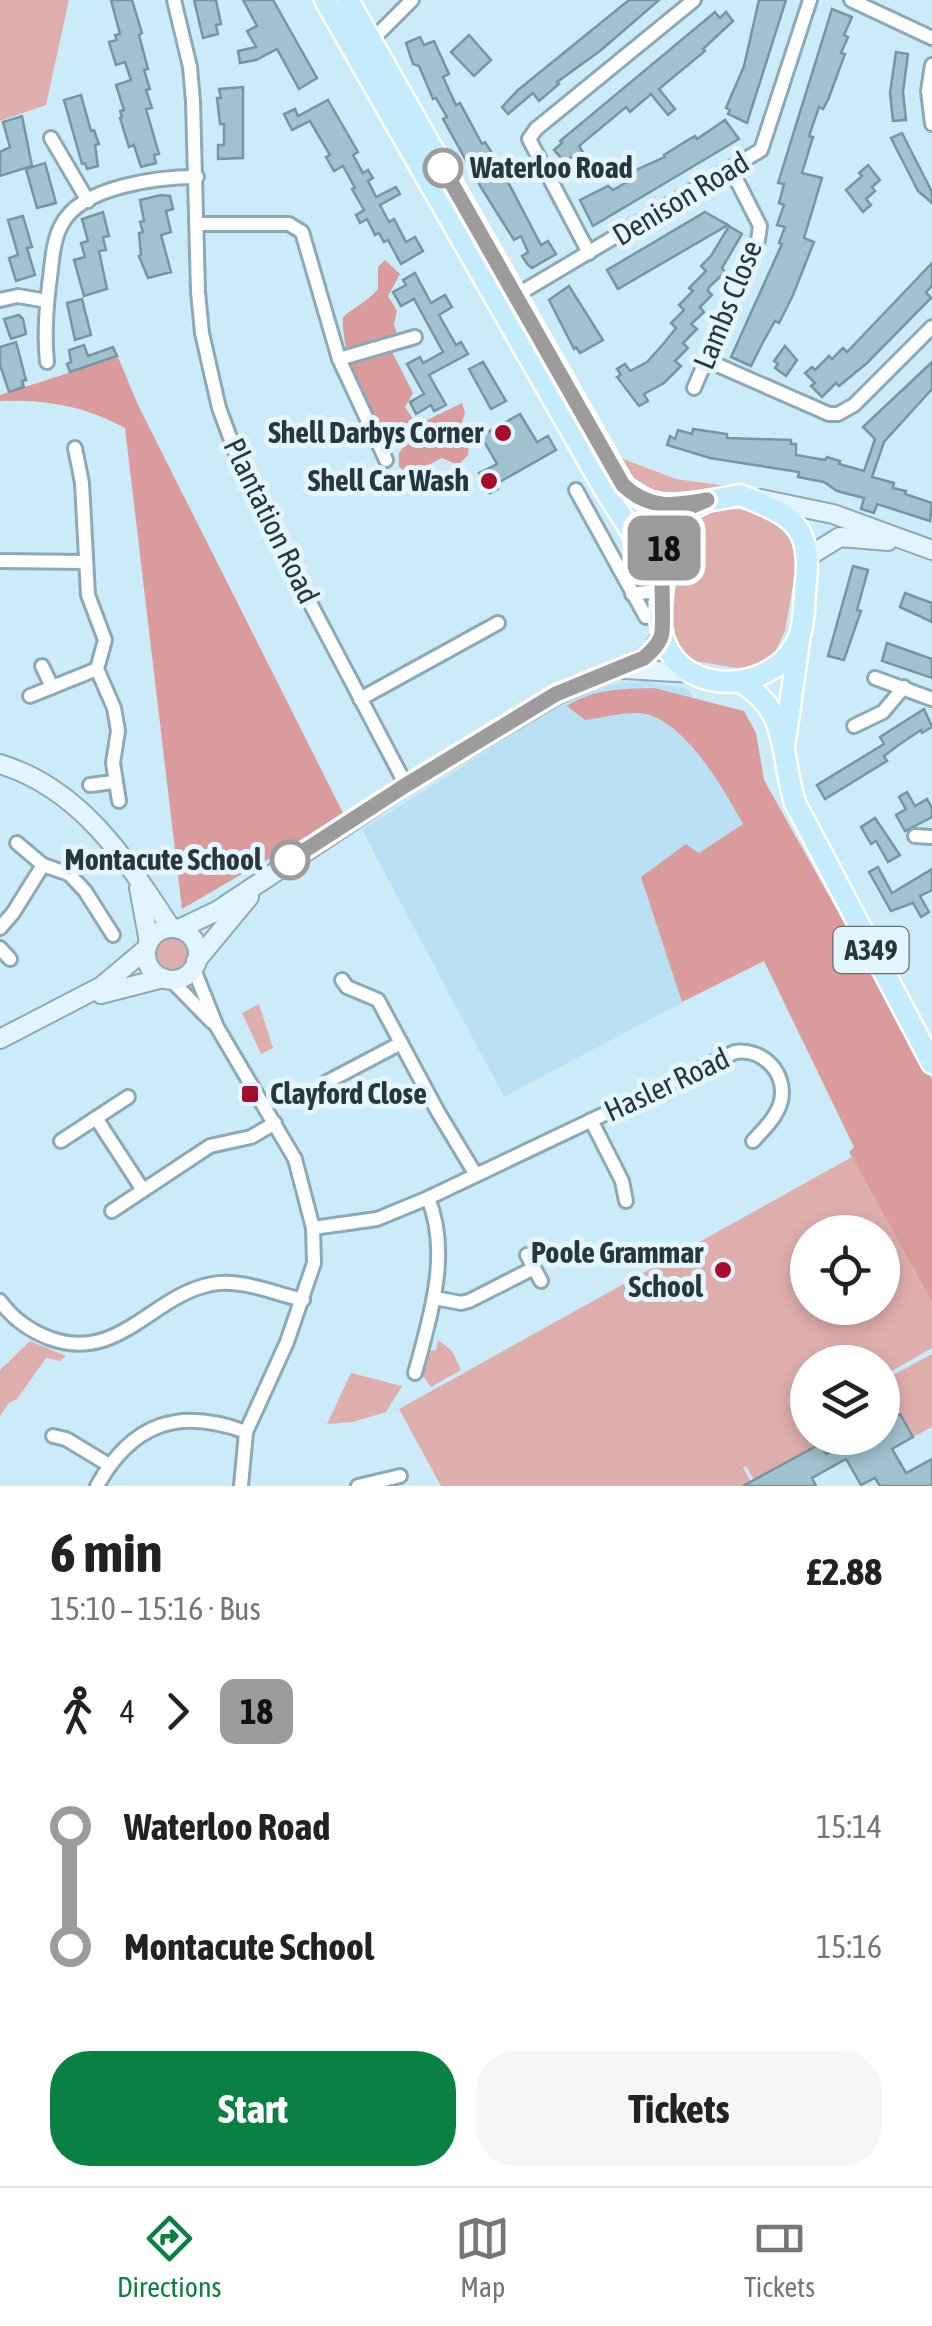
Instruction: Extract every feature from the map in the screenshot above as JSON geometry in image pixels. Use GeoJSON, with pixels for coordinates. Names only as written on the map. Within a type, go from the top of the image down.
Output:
{"type":"FeatureCollection","features":[{"type":"Feature","properties":{"kind":"main road"},"geometry":{"type":"LineString","coordinates":[[325,0],[364,47],[515,296],[623,485],[638,498],[669,507],[740,496],[834,514],[932,550]]}},
{"type":"Feature","properties":{"kind":"main road"},"geometry":{"type":"LineString","coordinates":[[348,0],[364,47],[600,480],[663,585]]}},
{"type":"Feature","properties":{"kind":"main road"},"geometry":{"type":"LineString","coordinates":[[740,496],[792,519],[808,556],[840,537],[913,544]]}},
{"type":"Feature","properties":{"kind":"main road"},"geometry":{"type":"LineString","coordinates":[[694,673],[674,658],[662,634],[663,585],[668,529],[676,516],[707,500]]}},
{"type":"Feature","properties":{"kind":"main road","name":"A349"},"geometry":{"type":"LineString","coordinates":[[783,752],[808,556]]}},
{"type":"Feature","properties":{"kind":"main road"},"geometry":{"type":"LineString","coordinates":[[0,1039],[113,978],[158,932],[217,910],[406,785],[556,694],[644,658],[662,634]]}},
{"type":"Feature","properties":{"kind":"main road"},"geometry":{"type":"LineString","coordinates":[[618,669],[694,673],[742,682],[776,668],[800,634]]}},
{"type":"Feature","properties":{"kind":"main road","name":"A349"},"geometry":{"type":"LineString","coordinates":[[742,682],[769,703],[776,714],[794,804],[932,1062]]}},
{"type":"Feature","properties":{"kind":"main road"},"geometry":{"type":"LineString","coordinates":[[0,764],[52,788],[78,807],[117,848],[175,928],[192,938],[198,953],[195,964]]}},
{"type":"Feature","properties":{"kind":"main road"},"geometry":{"type":"LineString","coordinates":[[72,1003],[183,976],[273,872]]}},
{"type":"Feature","properties":{"kind":"main road"},"geometry":{"type":"LineString","coordinates":[[136,878],[148,964],[167,979]]}},
{"type":"Feature","properties":{"kind":"street","name":"Plantation Road"},"geometry":{"type":"LineString","coordinates":[[174,0],[190,67],[202,332],[208,369],[247,483],[406,785]]}},
{"type":"Feature","properties":{"kind":"street"},"geometry":{"type":"LineString","coordinates":[[364,47],[412,0]]}},
{"type":"Feature","properties":{"kind":"street"},"geometry":{"type":"LineString","coordinates":[[590,253],[530,138],[536,129],[694,0]]}},
{"type":"Feature","properties":{"kind":"street","name":"Denison Road"},"geometry":{"type":"LineString","coordinates":[[515,296],[754,157],[766,142],[810,0]]}},
{"type":"Feature","properties":{"kind":"street"},"geometry":{"type":"LineString","coordinates":[[851,0],[932,38]]}},
{"type":"Feature","properties":{"kind":"street"},"geometry":{"type":"LineString","coordinates":[[932,65],[928,91],[932,124]]}},
{"type":"Feature","properties":{"kind":"street"},"geometry":{"type":"LineString","coordinates":[[51,138],[88,201]]}},
{"type":"Feature","properties":{"kind":"street","name":"Lambs Close"},"geometry":{"type":"LineString","coordinates":[[694,388],[758,240],[760,226],[732,169]]}},
{"type":"Feature","properties":{"kind":"street"},"geometry":{"type":"LineString","coordinates":[[47,362],[47,301],[61,224],[88,201],[140,181],[196,177]]}},
{"type":"Feature","properties":{"kind":"street"},"geometry":{"type":"LineString","coordinates":[[196,224],[296,227],[305,239],[338,358],[386,460]]}},
{"type":"Feature","properties":{"kind":"street"},"geometry":{"type":"LineString","coordinates":[[0,300],[18,296],[47,301]]}},
{"type":"Feature","properties":{"kind":"street"},"geometry":{"type":"LineString","coordinates":[[706,360],[829,414],[838,414],[854,405],[932,327]]}},
{"type":"Feature","properties":{"kind":"street"},"geometry":{"type":"LineString","coordinates":[[338,358],[414,338]]}},
{"type":"Feature","properties":{"kind":"street"},"geometry":{"type":"LineString","coordinates":[[75,448],[82,482],[88,595],[105,640],[97,670],[114,708],[118,731],[114,782],[119,801]]}},
{"type":"Feature","properties":{"kind":"street"},"geometry":{"type":"LineString","coordinates":[[576,490],[646,616]]}},
{"type":"Feature","properties":{"kind":"street"},"geometry":{"type":"LineString","coordinates":[[0,561],[86,562]]}},
{"type":"Feature","properties":{"kind":"street"},"geometry":{"type":"LineString","coordinates":[[632,594],[663,585]]}},
{"type":"Feature","properties":{"kind":"street"},"geometry":{"type":"LineString","coordinates":[[360,700],[498,624]]}},
{"type":"Feature","properties":{"kind":"street"},"geometry":{"type":"LineString","coordinates":[[42,666],[52,688]]}},
{"type":"Feature","properties":{"kind":"street"},"geometry":{"type":"LineString","coordinates":[[30,696],[97,670]]}},
{"type":"Feature","properties":{"kind":"street"},"geometry":{"type":"LineString","coordinates":[[874,678],[932,699]]}},
{"type":"Feature","properties":{"kind":"street"},"geometry":{"type":"LineString","coordinates":[[854,726],[883,712],[904,687]]}},
{"type":"Feature","properties":{"kind":"street"},"geometry":{"type":"LineString","coordinates":[[90,785],[114,782]]}},
{"type":"Feature","properties":{"kind":"street"},"geometry":{"type":"LineString","coordinates":[[915,836],[932,838]]}},
{"type":"Feature","properties":{"kind":"street"},"geometry":{"type":"LineString","coordinates":[[17,843],[42,866],[69,874],[85,890],[113,935]]}},
{"type":"Feature","properties":{"kind":"street"},"geometry":{"type":"LineString","coordinates":[[0,928],[42,866]]}},
{"type":"Feature","properties":{"kind":"street"},"geometry":{"type":"LineString","coordinates":[[195,964],[217,1027],[301,1174],[313,1228],[314,1263],[303,1300],[246,1432],[241,1486]]}},
{"type":"Feature","properties":{"kind":"street"},"geometry":{"type":"LineString","coordinates":[[167,979],[217,1027]]}},
{"type":"Feature","properties":{"kind":"street"},"geometry":{"type":"LineString","coordinates":[[342,980],[378,1000],[476,1175]]}},
{"type":"Feature","properties":{"kind":"street"},"geometry":{"type":"LineString","coordinates":[[328,1082],[400,1042]]}},
{"type":"Feature","properties":{"kind":"street","name":"Hasler Road"},"geometry":{"type":"LineString","coordinates":[[313,1228],[366,1222],[428,1198],[720,1057],[748,1050],[770,1062],[781,1086],[776,1114],[754,1140]]}},
{"type":"Feature","properties":{"kind":"street"},"geometry":{"type":"LineString","coordinates":[[61,1141],[128,1097]]}},
{"type":"Feature","properties":{"kind":"street"},"geometry":{"type":"LineString","coordinates":[[96,1118],[143,1190]]}},
{"type":"Feature","properties":{"kind":"street","name":"Hasler Road"},"geometry":{"type":"LineString","coordinates":[[590,1120],[622,1181],[626,1200]]}},
{"type":"Feature","properties":{"kind":"street"},"geometry":{"type":"LineString","coordinates":[[112,1211],[210,1146],[251,1136],[275,1123]]}},
{"type":"Feature","properties":{"kind":"street"},"geometry":{"type":"LineString","coordinates":[[416,1373],[429,1345],[435,1298],[436,1239],[428,1198]]}},
{"type":"Feature","properties":{"kind":"street"},"geometry":{"type":"LineString","coordinates":[[435,1298],[469,1301],[531,1261],[541,1281]]}},
{"type":"Feature","properties":{"kind":"street"},"geometry":{"type":"LineString","coordinates":[[0,1302],[21,1324],[45,1337],[73,1345],[117,1334],[192,1290],[212,1284],[238,1285],[303,1300]]}},
{"type":"Feature","properties":{"kind":"street"},"geometry":{"type":"LineString","coordinates":[[97,1486],[108,1465],[136,1439],[156,1428],[186,1418],[246,1432]]}},
{"type":"Feature","properties":{"kind":"street"},"geometry":{"type":"LineString","coordinates":[[53,1436],[66,1439],[108,1465]]}},
{"type":"Feature","properties":{"kind":"street"},"geometry":{"type":"LineString","coordinates":[[358,1486],[400,1476]]}},
{"type":"Feature","properties":{"kind":"shaded area"},"geometry":{"type":"Polygon","coordinates":[[[0,0],[69,0],[46,105],[0,121],[0,0]]]}},
{"type":"Feature","properties":{"kind":"shaded area"},"geometry":{"type":"Polygon","coordinates":[[[385,260],[400,274],[388,296],[397,311],[397,334],[386,340],[413,393],[405,407],[417,425],[462,403],[465,413],[459,430],[469,443],[468,455],[458,465],[442,458],[411,474],[399,467],[399,453],[404,446],[398,428],[387,430],[375,421],[357,386],[343,317],[378,289],[378,267],[385,260]]]}},
{"type":"Feature","properties":{"kind":"shaded area"},"geometry":{"type":"Polygon","coordinates":[[[118,357],[138,405],[344,815],[182,909],[125,428],[64,406],[0,401],[0,395],[118,357]]]}},
{"type":"Feature","properties":{"kind":"shaded area"},"geometry":{"type":"Polygon","coordinates":[[[621,458],[676,479],[769,492],[657,492],[634,478],[621,458]]]}},
{"type":"Feature","properties":{"kind":"shaded area"},"geometry":{"type":"Polygon","coordinates":[[[748,509],[788,526],[799,551],[785,631],[772,659],[749,670],[694,661],[678,648],[670,634],[671,550],[681,522],[704,510],[748,509]]]}},
{"type":"Feature","properties":{"kind":"shaded area"},"geometry":{"type":"Polygon","coordinates":[[[644,681],[688,689],[822,928],[504,1097],[362,830],[553,709],[551,705],[610,685],[644,681]]]}},
{"type":"Feature","properties":{"kind":"shaded area"},"geometry":{"type":"Polygon","coordinates":[[[654,688],[744,711],[756,733],[764,780],[932,1079],[932,1302],[900,1244],[900,1215],[884,1215],[849,1152],[854,1147],[764,961],[682,1002],[641,877],[686,844],[699,853],[743,824],[700,757],[671,727],[639,713],[585,720],[567,706],[620,689],[654,688]]]}},
{"type":"Feature","properties":{"kind":"shaded area"},"geometry":{"type":"Polygon","coordinates":[[[172,937],[183,942],[188,953],[183,964],[172,969],[161,964],[156,953],[161,942],[172,937]]]}},
{"type":"Feature","properties":{"kind":"shaded area"},"geometry":{"type":"Polygon","coordinates":[[[259,1004],[273,1048],[261,1054],[242,1013],[259,1004]]]}},
{"type":"Feature","properties":{"kind":"shaded area","name":"Poole Grammar School"},"geometry":{"type":"Polygon","coordinates":[[[852,1157],[884,1215],[790,1215],[790,1325],[900,1325],[900,1244],[932,1302],[932,1348],[900,1366],[900,1345],[790,1345],[790,1455],[800,1455],[754,1480],[743,1467],[753,1486],[441,1486],[399,1409],[852,1157]]]}},
{"type":"Feature","properties":{"kind":"shaded area"},"geometry":{"type":"Polygon","coordinates":[[[438,1340],[452,1351],[461,1370],[431,1387],[420,1372],[425,1352],[436,1350],[438,1340]]]}},
{"type":"Feature","properties":{"kind":"shaded area"},"geometry":{"type":"Polygon","coordinates":[[[30,1341],[66,1356],[60,1361],[46,1358],[0,1416],[0,1370],[30,1341]]]}},
{"type":"Feature","properties":{"kind":"shaded area"},"geometry":{"type":"Polygon","coordinates":[[[932,1354],[932,1427],[913,1437],[900,1412],[900,1371],[932,1354]]]}},
{"type":"Feature","properties":{"kind":"shaded area"},"geometry":{"type":"Polygon","coordinates":[[[351,1373],[402,1386],[386,1412],[353,1422],[327,1424],[351,1373]]]}},
{"type":"Feature","properties":{"kind":"building"},"geometry":{"type":"Polygon","coordinates":[[[111,0],[132,0],[142,33],[139,35],[148,69],[144,70],[150,89],[146,90],[152,108],[146,109],[159,154],[154,155],[156,163],[141,167],[134,145],[129,147],[120,118],[120,111],[124,110],[116,85],[131,80],[125,62],[116,65],[109,42],[117,40],[115,35],[120,34],[111,0]]]}},
{"type":"Feature","properties":{"kind":"building"},"geometry":{"type":"Polygon","coordinates":[[[194,0],[216,0],[221,24],[216,25],[218,34],[203,38],[194,0]]]}},
{"type":"Feature","properties":{"kind":"building"},"geometry":{"type":"Polygon","coordinates":[[[243,0],[273,0],[317,78],[299,89],[277,49],[240,63],[238,51],[256,47],[247,31],[257,26],[243,0]]]}},
{"type":"Feature","properties":{"kind":"building"},"geometry":{"type":"Polygon","coordinates":[[[629,0],[659,0],[539,101],[533,93],[508,114],[502,107],[518,90],[629,0]]]}},
{"type":"Feature","properties":{"kind":"building"},"geometry":{"type":"Polygon","coordinates":[[[759,0],[786,0],[747,123],[728,114],[730,110],[726,108],[744,66],[759,0]]]}},
{"type":"Feature","properties":{"kind":"building"},"geometry":{"type":"Polygon","coordinates":[[[832,9],[852,17],[844,35],[848,37],[841,53],[845,54],[809,136],[813,137],[802,173],[822,178],[804,238],[814,242],[779,323],[775,321],[751,366],[731,357],[782,244],[779,243],[785,227],[777,225],[784,205],[779,203],[784,184],[778,183],[832,9]]]}},
{"type":"Feature","properties":{"kind":"building"},"geometry":{"type":"Polygon","coordinates":[[[715,12],[720,18],[726,12],[733,21],[705,51],[659,89],[675,109],[668,115],[651,94],[630,112],[626,107],[579,146],[591,166],[579,171],[572,157],[565,162],[554,150],[560,141],[715,12]]]}},
{"type":"Feature","properties":{"kind":"building"},"geometry":{"type":"Polygon","coordinates":[[[469,35],[491,60],[474,76],[451,52],[469,35]]]}},
{"type":"Feature","properties":{"kind":"building"},"geometry":{"type":"Polygon","coordinates":[[[420,37],[424,45],[434,41],[449,74],[443,77],[456,105],[460,103],[482,144],[485,142],[497,161],[541,245],[548,241],[556,254],[532,268],[522,256],[528,252],[521,236],[514,240],[443,119],[447,117],[433,99],[419,66],[413,64],[406,43],[420,37]]]}},
{"type":"Feature","properties":{"kind":"building"},"geometry":{"type":"Polygon","coordinates":[[[896,52],[908,54],[903,92],[906,120],[893,121],[890,93],[896,52]]]}},
{"type":"Feature","properties":{"kind":"building"},"geometry":{"type":"Polygon","coordinates":[[[243,87],[243,158],[218,159],[218,145],[224,145],[219,89],[243,87]]]}},
{"type":"Feature","properties":{"kind":"building"},"geometry":{"type":"Polygon","coordinates":[[[81,95],[91,131],[94,130],[99,144],[95,145],[98,166],[87,169],[82,164],[64,100],[81,95]]]}},
{"type":"Feature","properties":{"kind":"building"},"geometry":{"type":"Polygon","coordinates":[[[328,100],[358,152],[353,155],[363,173],[368,170],[373,178],[368,181],[376,197],[396,187],[400,194],[380,205],[389,222],[394,219],[406,242],[415,237],[423,251],[401,264],[388,240],[384,242],[379,233],[375,235],[367,219],[360,223],[356,215],[364,210],[352,189],[355,188],[343,166],[334,171],[326,157],[330,155],[310,121],[292,130],[284,114],[295,109],[298,116],[328,100]]]}},
{"type":"Feature","properties":{"kind":"building"},"geometry":{"type":"Polygon","coordinates":[[[22,116],[32,166],[0,176],[0,152],[10,147],[3,122],[22,116]]]}},
{"type":"Feature","properties":{"kind":"building"},"geometry":{"type":"Polygon","coordinates":[[[725,120],[739,139],[593,226],[580,200],[608,186],[613,190],[632,179],[629,173],[665,157],[725,120]]]}},
{"type":"Feature","properties":{"kind":"building"},"geometry":{"type":"Polygon","coordinates":[[[902,133],[932,192],[932,203],[918,191],[891,138],[902,133]]]}},
{"type":"Feature","properties":{"kind":"building"},"geometry":{"type":"Polygon","coordinates":[[[45,163],[56,203],[37,208],[26,169],[45,163]]]}},
{"type":"Feature","properties":{"kind":"building"},"geometry":{"type":"Polygon","coordinates":[[[868,165],[880,180],[866,199],[871,205],[863,212],[846,190],[868,165]]]}},
{"type":"Feature","properties":{"kind":"building"},"geometry":{"type":"Polygon","coordinates":[[[170,196],[173,209],[166,211],[171,232],[161,235],[171,272],[148,278],[139,256],[139,233],[143,232],[140,222],[144,221],[140,200],[170,196]]]}},
{"type":"Feature","properties":{"kind":"building"},"geometry":{"type":"Polygon","coordinates":[[[103,212],[109,236],[103,237],[106,250],[99,251],[107,289],[84,296],[74,260],[85,257],[81,243],[88,241],[82,219],[103,212]]]}},
{"type":"Feature","properties":{"kind":"building"},"geometry":{"type":"Polygon","coordinates":[[[705,212],[728,225],[618,289],[607,270],[705,212]]]}},
{"type":"Feature","properties":{"kind":"building"},"geometry":{"type":"Polygon","coordinates":[[[23,216],[35,275],[16,281],[9,258],[18,255],[8,220],[23,216]]]}},
{"type":"Feature","properties":{"kind":"building"},"geometry":{"type":"Polygon","coordinates":[[[729,226],[742,234],[722,268],[725,272],[709,287],[712,295],[700,307],[704,312],[691,324],[697,329],[683,343],[688,348],[675,361],[681,366],[664,383],[644,394],[648,401],[639,406],[617,377],[621,375],[617,369],[625,364],[630,371],[647,362],[676,328],[671,323],[684,310],[679,305],[706,271],[701,266],[729,226]]]}},
{"type":"Feature","properties":{"kind":"building"},"geometry":{"type":"Polygon","coordinates":[[[932,263],[932,286],[926,292],[931,298],[867,363],[822,397],[805,373],[812,367],[815,370],[829,356],[832,359],[843,348],[847,352],[932,263]]]}},
{"type":"Feature","properties":{"kind":"building"},"geometry":{"type":"Polygon","coordinates":[[[415,273],[431,303],[445,295],[452,307],[439,315],[456,345],[461,342],[468,354],[429,375],[446,405],[434,411],[431,405],[416,414],[410,402],[424,394],[407,364],[420,357],[423,363],[443,352],[414,299],[401,306],[393,292],[406,285],[403,280],[415,273]]]}},
{"type":"Feature","properties":{"kind":"building"},"geometry":{"type":"Polygon","coordinates":[[[569,286],[603,340],[580,353],[574,349],[549,300],[569,286]]]}},
{"type":"Feature","properties":{"kind":"building"},"geometry":{"type":"Polygon","coordinates":[[[82,299],[91,335],[75,340],[67,303],[82,299]]]}},
{"type":"Feature","properties":{"kind":"building"},"geometry":{"type":"Polygon","coordinates":[[[19,315],[26,334],[11,339],[4,319],[19,315]]]}},
{"type":"Feature","properties":{"kind":"building"},"geometry":{"type":"Polygon","coordinates":[[[16,342],[26,380],[22,381],[24,387],[9,392],[0,365],[0,347],[16,342]]]}},
{"type":"Feature","properties":{"kind":"building"},"geometry":{"type":"Polygon","coordinates":[[[84,345],[88,356],[113,347],[117,356],[70,372],[69,350],[84,345]]]}},
{"type":"Feature","properties":{"kind":"building"},"geometry":{"type":"Polygon","coordinates":[[[785,346],[797,360],[786,376],[775,368],[778,364],[774,361],[785,346]]]}},
{"type":"Feature","properties":{"kind":"building"},"geometry":{"type":"Polygon","coordinates":[[[483,362],[506,401],[491,409],[469,369],[483,362]]]}},
{"type":"Feature","properties":{"kind":"building"},"geometry":{"type":"Polygon","coordinates":[[[932,362],[932,389],[884,442],[872,477],[894,483],[893,488],[932,503],[930,521],[877,504],[874,513],[861,509],[864,498],[837,491],[824,482],[798,477],[799,472],[710,458],[667,445],[678,430],[692,434],[693,429],[727,434],[727,438],[791,440],[791,444],[796,444],[796,455],[825,460],[827,457],[864,471],[875,439],[863,427],[932,362]]]}},
{"type":"Feature","properties":{"kind":"building"},"geometry":{"type":"Polygon","coordinates":[[[520,414],[537,442],[548,436],[556,450],[496,484],[498,489],[490,493],[479,473],[497,464],[481,436],[520,414]]]}},
{"type":"Feature","properties":{"kind":"building"},"geometry":{"type":"Polygon","coordinates":[[[853,566],[868,570],[857,610],[861,611],[844,660],[828,656],[853,566]]]}},
{"type":"Feature","properties":{"kind":"building"},"geometry":{"type":"Polygon","coordinates":[[[905,593],[932,603],[932,622],[900,607],[905,593]]]}},
{"type":"Feature","properties":{"kind":"building"},"geometry":{"type":"Polygon","coordinates":[[[887,643],[932,659],[932,678],[882,661],[887,643]]]}},
{"type":"Feature","properties":{"kind":"building"},"geometry":{"type":"Polygon","coordinates":[[[924,709],[932,727],[900,744],[884,756],[887,761],[825,799],[817,785],[884,744],[880,737],[924,709]]]}},
{"type":"Feature","properties":{"kind":"building"},"geometry":{"type":"Polygon","coordinates":[[[907,792],[915,806],[927,799],[932,817],[905,831],[896,815],[906,809],[899,797],[907,792]]]}},
{"type":"Feature","properties":{"kind":"building"},"geometry":{"type":"Polygon","coordinates":[[[875,818],[900,855],[888,862],[876,841],[871,844],[861,827],[875,818]]]}},
{"type":"Feature","properties":{"kind":"building"},"geometry":{"type":"Polygon","coordinates":[[[878,867],[892,893],[932,869],[932,890],[920,896],[929,912],[921,917],[913,903],[891,911],[869,872],[878,867]]]}},
{"type":"Feature","properties":{"kind":"building"},"geometry":{"type":"Polygon","coordinates":[[[900,1414],[913,1437],[900,1444],[900,1414]]]}},
{"type":"Feature","properties":{"kind":"building"},"geometry":{"type":"Polygon","coordinates":[[[800,1455],[896,1455],[906,1473],[932,1459],[932,1486],[880,1486],[875,1478],[861,1485],[846,1459],[812,1478],[816,1486],[743,1486],[800,1455]]]}},
{"type":"Feature","properties":{"kind":"bus line","name":"18"},"geometry":{"type":"LineString","coordinates":[[290,860],[556,694],[644,658],[662,634],[664,545],[668,529],[676,516],[707,500],[669,507],[638,498],[623,485],[443,168]]}},
{"type":"Feature","properties":{"kind":"place","name":"Waterloo Road"},"geometry":{"type":"Point","coordinates":[443,168]}},
{"type":"Feature","properties":{"kind":"place","name":"Shell Darbys Corner"},"geometry":{"type":"Point","coordinates":[503,433]}},
{"type":"Feature","properties":{"kind":"place","name":"Shell Car Wash"},"geometry":{"type":"Point","coordinates":[489,481]}},
{"type":"Feature","properties":{"kind":"place","name":"Montacute School"},"geometry":{"type":"Point","coordinates":[290,860]}},
{"type":"Feature","properties":{"kind":"place","name":"Clayford Close"},"geometry":{"type":"Point","coordinates":[250,1094]}},
{"type":"Feature","properties":{"kind":"place","name":"Poole Grammar School"},"geometry":{"type":"Point","coordinates":[723,1270]}}]}
